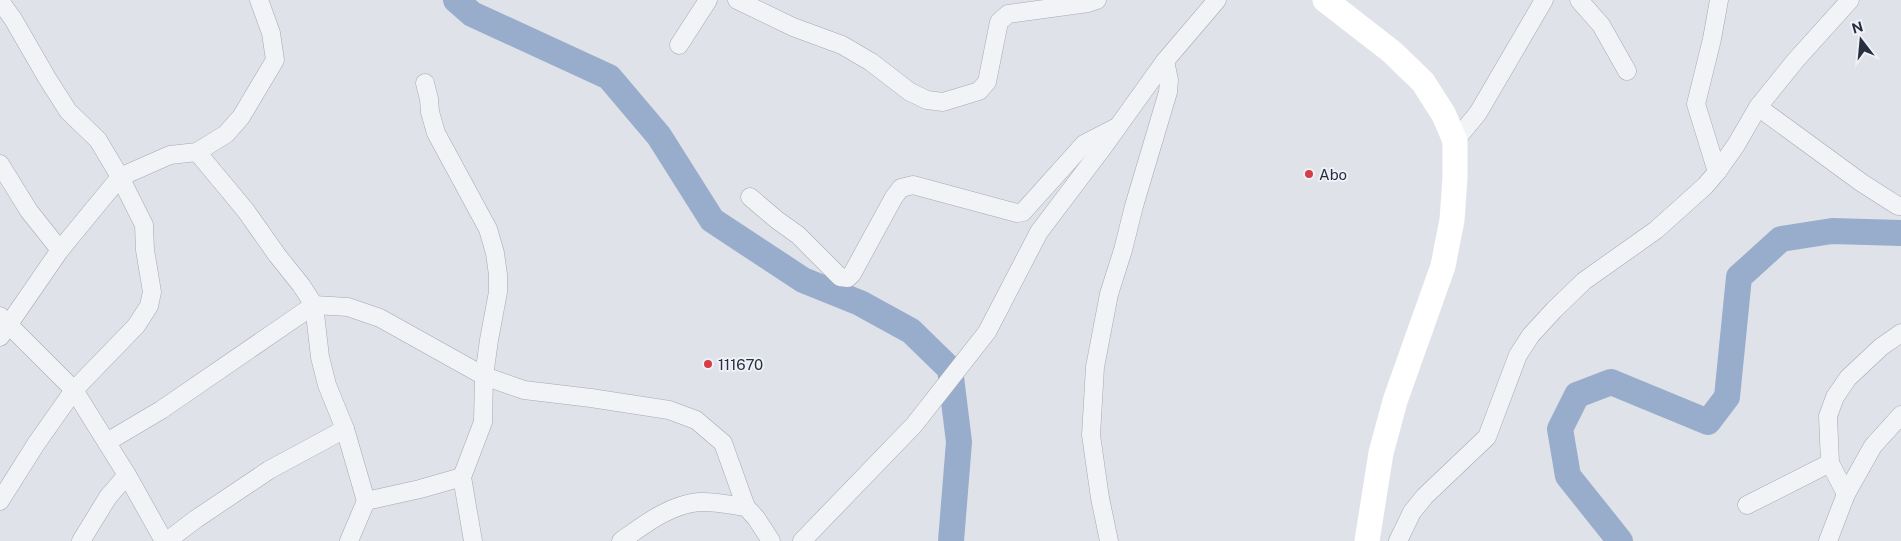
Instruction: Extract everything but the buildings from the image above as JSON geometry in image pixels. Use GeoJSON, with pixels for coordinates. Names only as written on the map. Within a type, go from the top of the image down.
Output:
{"type":"FeatureCollection","features":[{"type":"Feature","properties":{"kind":"main road"},"geometry":{"type":"LineString","coordinates":[[1325,0],[1392,52],[1423,82],[1444,115],[1455,141],[1452,220],[1443,266],[1395,402],[1381,454],[1367,541]]}},
{"type":"Feature","properties":{"kind":"street"},"geometry":{"type":"LineString","coordinates":[[259,0],[271,33],[275,60],[241,117],[226,134],[197,152],[170,155],[120,177],[60,250],[3,325],[74,390],[127,475],[165,541],[269,470],[345,430]]}},
{"type":"Feature","properties":{"kind":"street"},"geometry":{"type":"LineString","coordinates":[[678,45],[708,0]]}},
{"type":"Feature","properties":{"kind":"street"},"geometry":{"type":"LineString","coordinates":[[737,0],[792,27],[842,46],[871,62],[910,92],[927,100],[943,102],[979,91],[987,82],[999,22],[1008,14],[1088,3],[1097,0]]}},
{"type":"Feature","properties":{"kind":"street"},"geometry":{"type":"LineString","coordinates":[[802,541],[914,425],[986,332],[1039,232],[1165,61],[1217,0]]}},
{"type":"Feature","properties":{"kind":"street"},"geometry":{"type":"LineString","coordinates":[[1455,141],[1478,113],[1544,0]]}},
{"type":"Feature","properties":{"kind":"street"},"geometry":{"type":"LineString","coordinates":[[1579,0],[1600,25],[1627,71]]}},
{"type":"Feature","properties":{"kind":"street"},"geometry":{"type":"LineString","coordinates":[[1717,172],[1696,104],[1712,39],[1719,0]]}},
{"type":"Feature","properties":{"kind":"street"},"geometry":{"type":"LineString","coordinates":[[1398,541],[1416,507],[1487,437],[1518,355],[1531,335],[1584,281],[1656,230],[1699,192],[1717,172],[1758,107],[1795,60],[1850,0]]}},
{"type":"Feature","properties":{"kind":"street"},"geometry":{"type":"LineString","coordinates":[[0,1],[13,19],[68,111],[98,140],[120,177],[144,225],[145,250],[152,292],[149,306],[136,326],[74,390],[36,444],[0,501]]}},
{"type":"Feature","properties":{"kind":"street"},"geometry":{"type":"LineString","coordinates":[[1109,541],[1100,498],[1091,435],[1095,367],[1109,294],[1168,92],[1169,80],[1165,61]]}},
{"type":"Feature","properties":{"kind":"street"},"geometry":{"type":"LineString","coordinates":[[425,83],[436,133],[488,229],[495,253],[498,275],[498,292],[484,376],[483,422],[462,476],[473,541]]}},
{"type":"Feature","properties":{"kind":"street"},"geometry":{"type":"LineString","coordinates":[[1758,107],[1862,183],[1898,206],[1901,206]]}},
{"type":"Feature","properties":{"kind":"street"},"geometry":{"type":"LineString","coordinates":[[750,197],[776,220],[798,235],[840,277],[848,278],[901,188],[913,185],[1017,213],[1023,212],[1084,144],[1118,127]]}},
{"type":"Feature","properties":{"kind":"street"},"geometry":{"type":"LineString","coordinates":[[197,152],[246,211],[301,285],[314,306],[320,357],[327,385],[345,430],[366,501],[349,541]]}},
{"type":"Feature","properties":{"kind":"street"},"geometry":{"type":"LineString","coordinates":[[0,164],[29,211],[60,250]]}},
{"type":"Feature","properties":{"kind":"street"},"geometry":{"type":"LineString","coordinates":[[107,442],[161,410],[314,306],[348,307],[380,318],[484,376],[524,390],[669,410],[696,420],[723,443],[746,507],[756,518],[771,541]]}},
{"type":"Feature","properties":{"kind":"street"},"geometry":{"type":"LineString","coordinates":[[1846,494],[1830,463],[1828,416],[1835,397],[1848,378],[1881,347],[1901,333]]}},
{"type":"Feature","properties":{"kind":"street"},"geometry":{"type":"LineString","coordinates":[[1828,541],[1846,494],[1872,446],[1901,415]]}},
{"type":"Feature","properties":{"kind":"street"},"geometry":{"type":"LineString","coordinates":[[1746,505],[1830,463]]}},
{"type":"Feature","properties":{"kind":"street"},"geometry":{"type":"LineString","coordinates":[[82,541],[108,497],[127,475]]}},
{"type":"Feature","properties":{"kind":"street"},"geometry":{"type":"LineString","coordinates":[[366,501],[420,489],[462,476]]}},
{"type":"Feature","properties":{"kind":"street"},"geometry":{"type":"LineString","coordinates":[[621,541],[648,522],[675,507],[700,502],[746,507]]}},
{"type":"Feature","properties":{"kind":"waterway"},"geometry":{"type":"LineString","coordinates":[[456,0],[472,14],[609,77],[659,136],[712,220],[803,280],[860,303],[911,331],[950,369],[959,442],[951,541]]}},
{"type":"Feature","properties":{"kind":"waterway"},"geometry":{"type":"LineString","coordinates":[[1620,541],[1568,476],[1560,429],[1577,395],[1611,382],[1708,422],[1727,397],[1739,277],[1781,239],[1832,231],[1901,233]]}},
{"type":"Feature","properties":{"kind":"place","name":"Abo"},"geometry":{"type":"Point","coordinates":[1309,174]}},
{"type":"Feature","properties":{"kind":"place","name":"111670"},"geometry":{"type":"Point","coordinates":[708,364]}}]}
